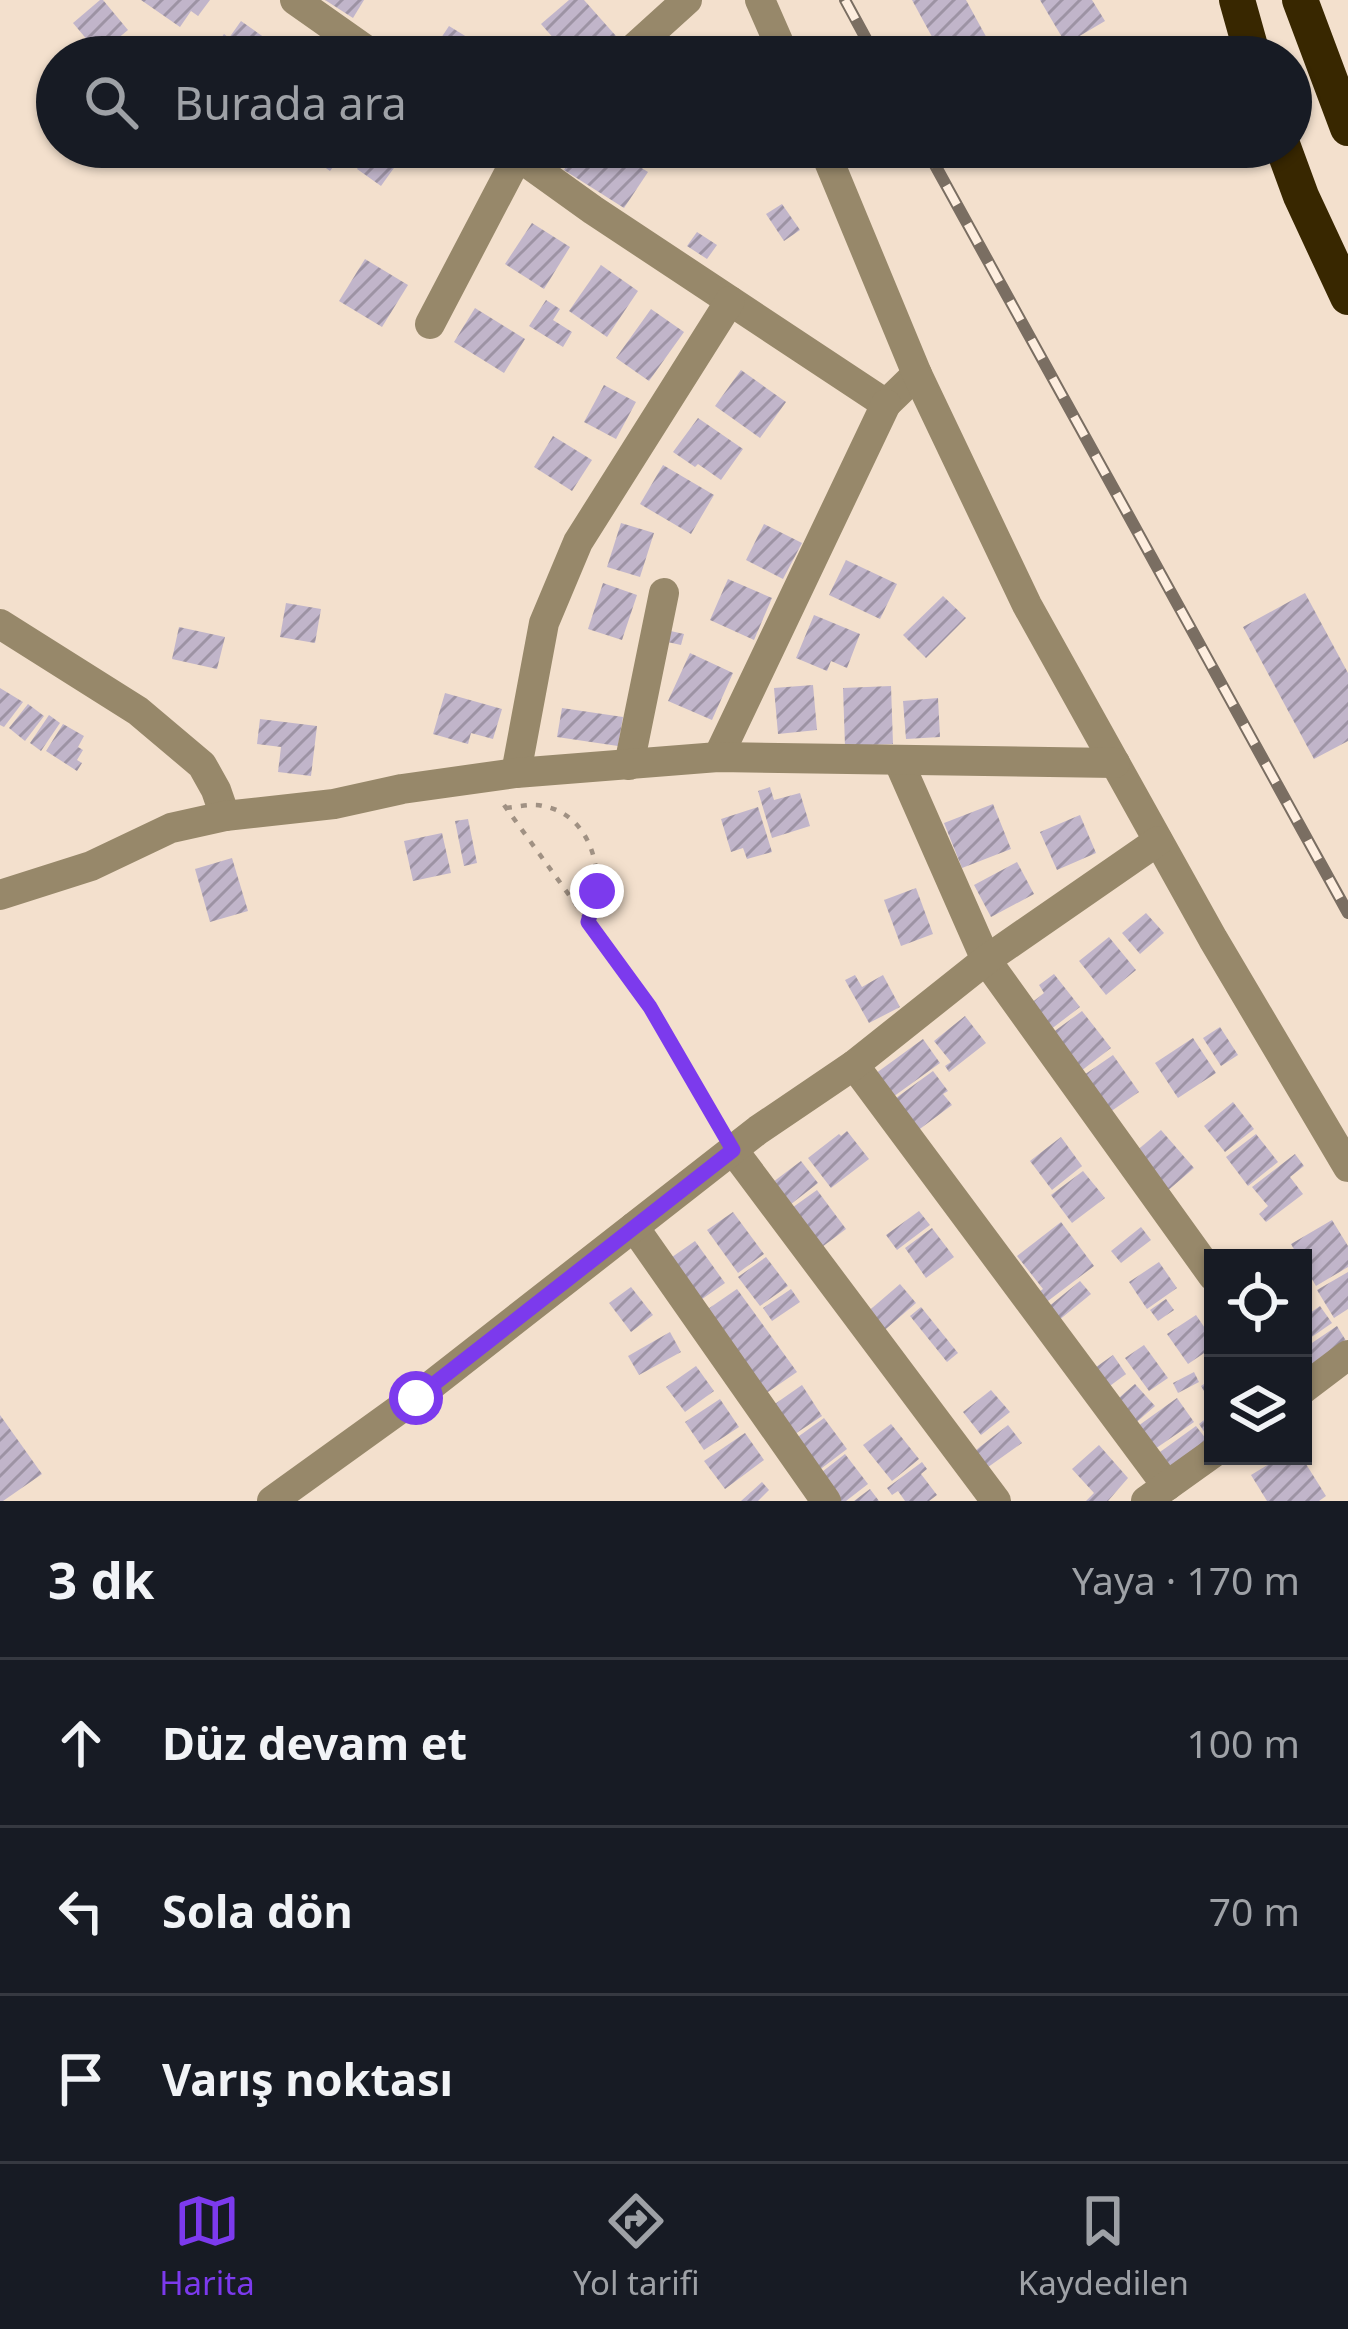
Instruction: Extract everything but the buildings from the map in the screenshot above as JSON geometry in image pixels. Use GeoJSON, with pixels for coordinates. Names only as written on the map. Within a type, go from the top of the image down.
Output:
{"type":"FeatureCollection","features":[{"type":"Feature","properties":{"kind":"highway"},"geometry":{"type":"LineString","coordinates":[[1237,0],[1247,36]]}},
{"type":"Feature","properties":{"kind":"highway"},"geometry":{"type":"LineString","coordinates":[[1300,0],[1348,128]]}},
{"type":"Feature","properties":{"kind":"highway"},"geometry":{"type":"LineString","coordinates":[[1290,168],[1348,297]]}},
{"type":"Feature","properties":{"kind":"street"},"geometry":{"type":"LineString","coordinates":[[296,0],[347,36]]}},
{"type":"Feature","properties":{"kind":"street"},"geometry":{"type":"LineString","coordinates":[[647,36],[687,0]]}},
{"type":"Feature","properties":{"kind":"street"},"geometry":{"type":"LineString","coordinates":[[760,0],[776,36]]}},
{"type":"Feature","properties":{"kind":"street"},"geometry":{"type":"LineString","coordinates":[[430,324],[508,168]]}},
{"type":"Feature","properties":{"kind":"street"},"geometry":{"type":"LineString","coordinates":[[540,168],[593,210],[886,404]]}},
{"type":"Feature","properties":{"kind":"street"},"geometry":{"type":"LineString","coordinates":[[832,168],[917,374],[1028,605],[1213,939],[1348,1167]]}},
{"type":"Feature","properties":{"kind":"street"},"geometry":{"type":"LineString","coordinates":[[516,772],[544,623],[578,542],[730,301]]}},
{"type":"Feature","properties":{"kind":"street"},"geometry":{"type":"LineString","coordinates":[[718,758],[886,404],[917,374]]}},
{"type":"Feature","properties":{"kind":"street"},"geometry":{"type":"LineString","coordinates":[[628,765],[664,593]]}},
{"type":"Feature","properties":{"kind":"street"},"geometry":{"type":"LineString","coordinates":[[0,624],[138,711],[202,765],[225,816]]}},
{"type":"Feature","properties":{"kind":"street"},"geometry":{"type":"LineString","coordinates":[[0,895],[91,866],[171,828],[516,772],[718,758],[1115,764]]}},
{"type":"Feature","properties":{"kind":"street"},"geometry":{"type":"LineString","coordinates":[[898,760],[986,960],[1204,1263]]}},
{"type":"Feature","properties":{"kind":"street"},"geometry":{"type":"LineString","coordinates":[[272,1501],[416,1398],[733,1150],[854,1066],[986,960],[1158,841]]}},
{"type":"Feature","properties":{"kind":"street"},"geometry":{"type":"LineString","coordinates":[[854,1066],[1156,1493],[1204,1459]]}},
{"type":"Feature","properties":{"kind":"street"},"geometry":{"type":"LineString","coordinates":[[733,1150],[996,1501]]}},
{"type":"Feature","properties":{"kind":"street"},"geometry":{"type":"LineString","coordinates":[[634,1227],[826,1501]]}},
{"type":"Feature","properties":{"kind":"street"},"geometry":{"type":"LineString","coordinates":[[1312,1382],[1348,1355]]}},
{"type":"Feature","properties":{"kind":"path"},"geometry":{"type":"LineString","coordinates":[[484,777],[650,1007],[733,1150]]}},
{"type":"Feature","properties":{"kind":"path"},"geometry":{"type":"LineString","coordinates":[[506,808],[540,805],[554,809],[584,835],[594,854],[597,891],[588,922]]}},
{"type":"Feature","properties":{"kind":"railway"},"geometry":{"type":"LineString","coordinates":[[845,0],[865,36]]}},
{"type":"Feature","properties":{"kind":"railway"},"geometry":{"type":"LineString","coordinates":[[937,168],[1348,913]]}},
{"type":"Feature","properties":{"kind":"route"},"geometry":{"type":"LineString","coordinates":[[416,1398],[733,1150],[650,1007],[588,922],[597,891]]}}]}
